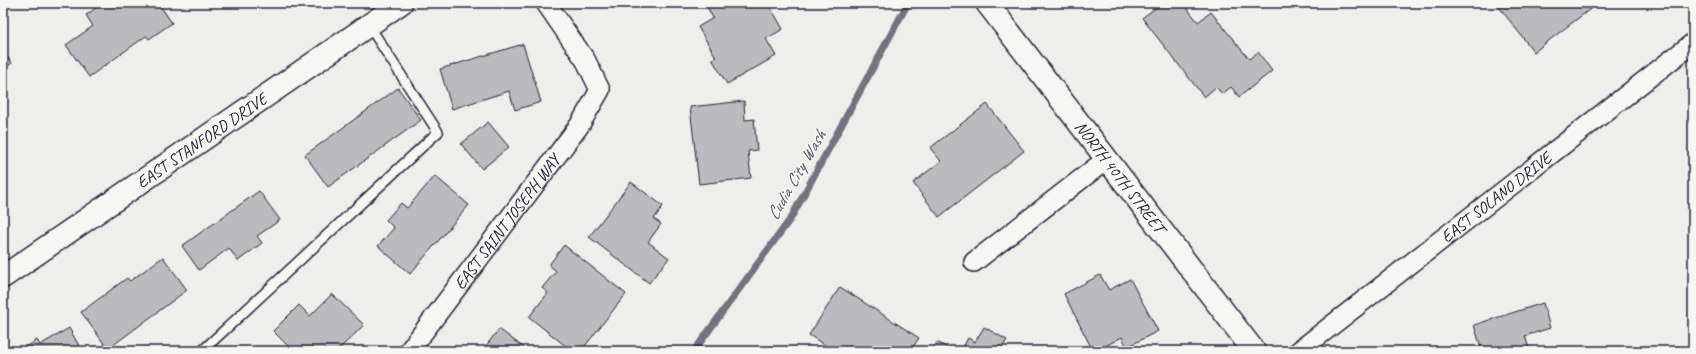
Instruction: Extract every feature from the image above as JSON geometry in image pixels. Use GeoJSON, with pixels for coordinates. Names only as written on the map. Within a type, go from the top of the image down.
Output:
{"type":"FeatureCollection","features":[{"type":"Feature","properties":{"kind":"street","name":"EAST STANFORD DRIVE"},"geometry":{"type":"LineString","coordinates":[[3,277],[368,24],[401,3]]}},
{"type":"Feature","properties":{"kind":"street","name":"EAST SAINT JOSEPH WAY"},"geometry":{"type":"LineString","coordinates":[[409,351],[579,126],[600,90],[586,61],[546,3]]}},
{"type":"Feature","properties":{"kind":"street","name":"NORTH 40TH STREET"},"geometry":{"type":"LineString","coordinates":[[987,3],[1254,351]]}},
{"type":"Feature","properties":{"kind":"street","name":"EAST SOLANO DRIVE"},"geometry":{"type":"LineString","coordinates":[[1299,351],[1693,42]]}},
{"type":"Feature","properties":{"kind":"street"},"geometry":{"type":"LineString","coordinates":[[974,262],[1107,159]]}},
{"type":"Feature","properties":{"kind":"lane"},"geometry":{"type":"LineString","coordinates":[[202,351],[438,132],[368,24]]}},
{"type":"Feature","properties":{"kind":"building"},"geometry":{"type":"Polygon","coordinates":[[[103,3],[161,3],[159,4],[172,23],[149,39],[146,36],[89,77],[66,45],[93,26],[86,15],[103,3]]]}},
{"type":"Feature","properties":{"kind":"building"},"geometry":{"type":"Polygon","coordinates":[[[705,3],[768,3],[783,29],[766,39],[776,56],[727,84],[712,59],[716,57],[698,27],[713,18],[705,3]]]}},
{"type":"Feature","properties":{"kind":"building"},"geometry":{"type":"Polygon","coordinates":[[[1162,3],[1183,3],[1198,22],[1211,12],[1249,59],[1258,52],[1272,71],[1239,97],[1231,87],[1222,94],[1216,87],[1204,97],[1142,18],[1162,3]]]}},
{"type":"Feature","properties":{"kind":"building"},"geometry":{"type":"Polygon","coordinates":[[[1496,3],[1598,3],[1534,52],[1496,3]]]}},
{"type":"Feature","properties":{"kind":"building"},"geometry":{"type":"Polygon","coordinates":[[[523,44],[541,102],[515,110],[509,91],[452,109],[440,69],[523,44]]]}},
{"type":"Feature","properties":{"kind":"building"},"geometry":{"type":"Polygon","coordinates":[[[3,51],[12,63],[3,70],[3,51]]]}},
{"type":"Feature","properties":{"kind":"building"},"geometry":{"type":"Polygon","coordinates":[[[398,88],[421,120],[328,187],[305,155],[398,88]]]}},
{"type":"Feature","properties":{"kind":"building"},"geometry":{"type":"Polygon","coordinates":[[[744,101],[745,120],[754,119],[757,150],[748,151],[751,178],[699,184],[690,107],[744,101]]]}},
{"type":"Feature","properties":{"kind":"building"},"geometry":{"type":"Polygon","coordinates":[[[987,104],[1024,151],[939,217],[913,183],[941,161],[930,148],[987,104]]]}},
{"type":"Feature","properties":{"kind":"building"},"geometry":{"type":"Polygon","coordinates":[[[488,122],[509,147],[482,169],[461,144],[488,122]]]}},
{"type":"Feature","properties":{"kind":"building"},"geometry":{"type":"Polygon","coordinates":[[[435,176],[469,205],[410,274],[378,246],[394,228],[386,220],[401,203],[407,208],[435,176]]]}},
{"type":"Feature","properties":{"kind":"building"},"geometry":{"type":"Polygon","coordinates":[[[631,182],[663,206],[654,219],[661,224],[648,242],[669,258],[649,283],[589,237],[631,182]]]}},
{"type":"Feature","properties":{"kind":"building"},"geometry":{"type":"Polygon","coordinates":[[[259,191],[280,220],[257,236],[262,243],[238,261],[229,248],[199,270],[182,246],[259,191]]]}},
{"type":"Feature","properties":{"kind":"building"},"geometry":{"type":"Polygon","coordinates":[[[564,245],[626,294],[581,351],[572,351],[529,317],[548,293],[542,288],[556,271],[549,265],[564,245]]]}},
{"type":"Feature","properties":{"kind":"building"},"geometry":{"type":"Polygon","coordinates":[[[163,257],[187,290],[108,349],[81,312],[127,278],[130,281],[163,257]]]}},
{"type":"Feature","properties":{"kind":"building"},"geometry":{"type":"Polygon","coordinates":[[[1100,275],[1109,290],[1130,279],[1158,331],[1127,347],[1122,337],[1096,351],[1093,351],[1064,294],[1100,275]]]}},
{"type":"Feature","properties":{"kind":"building"},"geometry":{"type":"Polygon","coordinates":[[[840,287],[919,338],[910,351],[834,351],[809,335],[840,287]]]}},
{"type":"Feature","properties":{"kind":"building"},"geometry":{"type":"Polygon","coordinates":[[[332,294],[364,325],[337,351],[285,351],[289,347],[273,331],[299,305],[310,316],[332,294]]]}},
{"type":"Feature","properties":{"kind":"building"},"geometry":{"type":"Polygon","coordinates":[[[1543,303],[1550,328],[1525,336],[1530,351],[1482,351],[1474,325],[1543,303]]]}},
{"type":"Feature","properties":{"kind":"building"},"geometry":{"type":"Polygon","coordinates":[[[984,327],[1007,340],[1000,351],[961,351],[968,338],[975,342],[984,327]]]}},
{"type":"Feature","properties":{"kind":"building"},"geometry":{"type":"Polygon","coordinates":[[[69,328],[82,351],[28,351],[26,347],[37,340],[40,345],[69,328]]]}},
{"type":"Feature","properties":{"kind":"building"},"geometry":{"type":"Polygon","coordinates":[[[499,329],[528,351],[482,351],[499,329]]]}},
{"type":"Feature","properties":{"kind":"building"},"geometry":{"type":"Polygon","coordinates":[[[937,342],[953,351],[932,351],[937,342]]]}},
{"type":"Feature","properties":{"kind":"waterway","name":"Cudia City Wash"},"geometry":{"type":"LineString","coordinates":[[694,351],[791,218],[908,3]]}}]}
